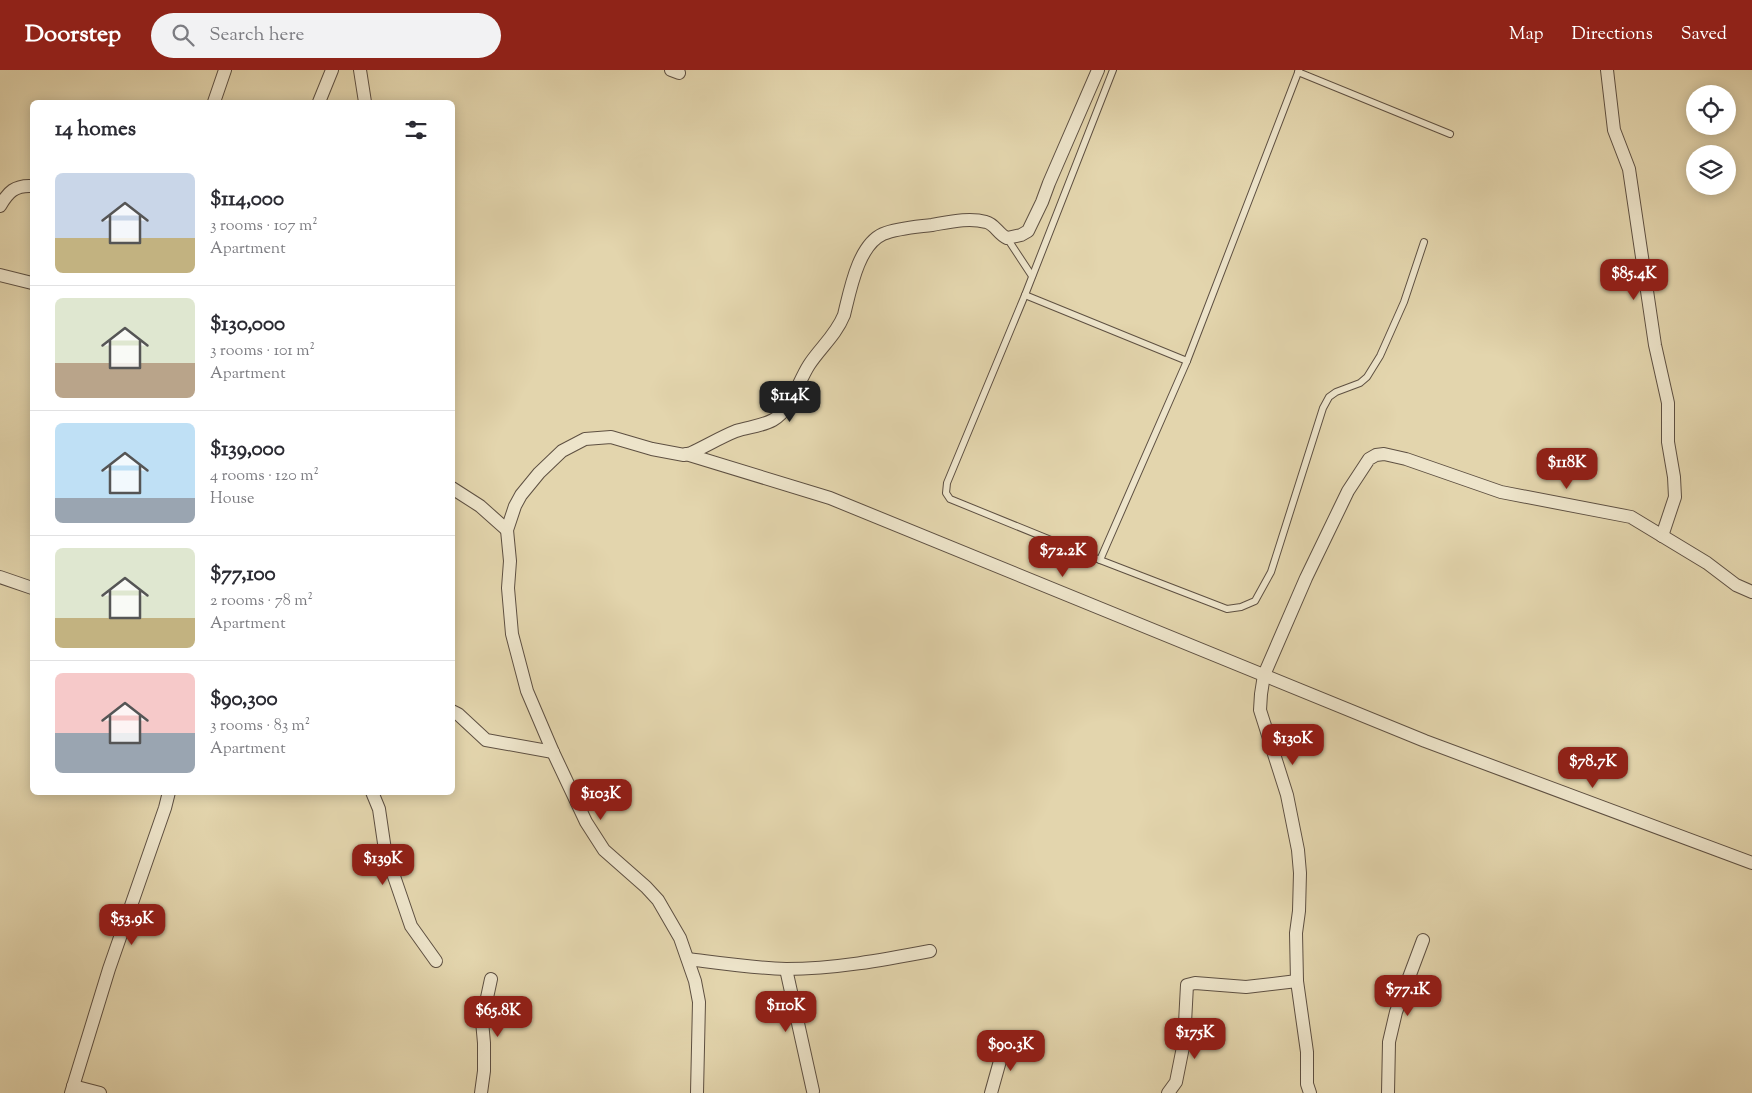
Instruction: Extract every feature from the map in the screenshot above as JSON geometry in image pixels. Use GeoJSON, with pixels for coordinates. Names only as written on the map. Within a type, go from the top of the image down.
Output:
{"type":"FeatureCollection","features":[{"type":"Feature","properties":{"kind":"street"},"geometry":{"type":"LineString","coordinates":[[215,100],[225,70]]}},
{"type":"Feature","properties":{"kind":"street"},"geometry":{"type":"LineString","coordinates":[[320,100],[332,70]]}},
{"type":"Feature","properties":{"kind":"street"},"geometry":{"type":"LineString","coordinates":[[360,70],[365,100]]}},
{"type":"Feature","properties":{"kind":"street"},"geometry":{"type":"LineString","coordinates":[[686,454],[738,431],[764,424],[775,419],[782,412],[808,366],[840,324],[861,258],[872,242],[881,235],[898,230],[975,220],[987,222],[1007,238],[1021,235],[1028,231],[1098,70]]}},
{"type":"Feature","properties":{"kind":"street"},"geometry":{"type":"LineString","coordinates":[[1607,70],[1614,130],[1617,142],[1624,154],[1629,169],[1655,345],[1668,403],[1668,442],[1674,477],[1675,497],[1662,536]]}},
{"type":"Feature","properties":{"kind":"street"},"geometry":{"type":"LineString","coordinates":[[0,206],[8,192],[24,185],[30,186]]}},
{"type":"Feature","properties":{"kind":"street"},"geometry":{"type":"LineString","coordinates":[[0,275],[30,282]]}},
{"type":"Feature","properties":{"kind":"street"},"geometry":{"type":"LineString","coordinates":[[697,1093],[699,1002],[695,981],[680,938],[658,900],[604,850],[586,822],[552,752],[527,691],[512,634],[508,588],[510,551],[507,530],[515,506],[521,495],[539,473],[562,451],[585,439],[611,437],[652,449],[686,454],[830,498],[1425,741],[1752,863]]}},
{"type":"Feature","properties":{"kind":"street"},"geometry":{"type":"LineString","coordinates":[[1310,1093],[1307,1084],[1307,1052],[1297,981],[1296,932],[1299,911],[1300,873],[1298,850],[1287,795],[1260,710],[1261,694],[1264,675],[1306,578],[1348,491],[1368,459],[1384,454],[1406,459],[1501,492],[1622,515],[1638,521],[1707,563],[1736,585],[1752,592]]}},
{"type":"Feature","properties":{"kind":"street"},"geometry":{"type":"LineString","coordinates":[[455,490],[480,506],[507,530]]}},
{"type":"Feature","properties":{"kind":"street"},"geometry":{"type":"LineString","coordinates":[[0,577],[30,587]]}},
{"type":"Feature","properties":{"kind":"street"},"geometry":{"type":"LineString","coordinates":[[455,713],[486,740],[552,752]]}},
{"type":"Feature","properties":{"kind":"street"},"geometry":{"type":"LineString","coordinates":[[100,1093],[72,1090],[109,969],[168,795]]}},
{"type":"Feature","properties":{"kind":"street"},"geometry":{"type":"LineString","coordinates":[[373,795],[379,809],[385,850],[412,926],[436,961]]}},
{"type":"Feature","properties":{"kind":"street"},"geometry":{"type":"LineString","coordinates":[[1388,1093],[1389,1042],[1394,1019],[1423,940]]}},
{"type":"Feature","properties":{"kind":"street"},"geometry":{"type":"LineString","coordinates":[[688,959],[786,969],[879,960],[930,951]]}},
{"type":"Feature","properties":{"kind":"street"},"geometry":{"type":"LineString","coordinates":[[786,969],[812,1090]]}},
{"type":"Feature","properties":{"kind":"street"},"geometry":{"type":"LineString","coordinates":[[481,1093],[484,1071],[482,1021],[490,979]]}},
{"type":"Feature","properties":{"kind":"street"},"geometry":{"type":"LineString","coordinates":[[1168,1093],[1176,1082],[1184,1042],[1187,984],[1246,987],[1297,981]]}},
{"type":"Feature","properties":{"kind":"street"},"geometry":{"type":"LineString","coordinates":[[991,1093],[1004,1043]]}},
{"type":"Feature","properties":{"kind":"lane"},"geometry":{"type":"LineString","coordinates":[[1113,70],[1025,295],[948,483],[946,493],[950,499],[1227,609],[1241,607],[1255,600],[1271,572],[1323,408],[1330,397],[1336,392],[1367,377],[1376,363],[1404,302],[1424,242]]}},
{"type":"Feature","properties":{"kind":"lane"},"geometry":{"type":"LineString","coordinates":[[1100,560],[1187,361],[1298,71],[1450,134]]}},
{"type":"Feature","properties":{"kind":"lane"},"geometry":{"type":"LineString","coordinates":[[1007,238],[1032,276]]}},
{"type":"Feature","properties":{"kind":"lane"},"geometry":{"type":"LineString","coordinates":[[1025,295],[1187,361]]}}]}
